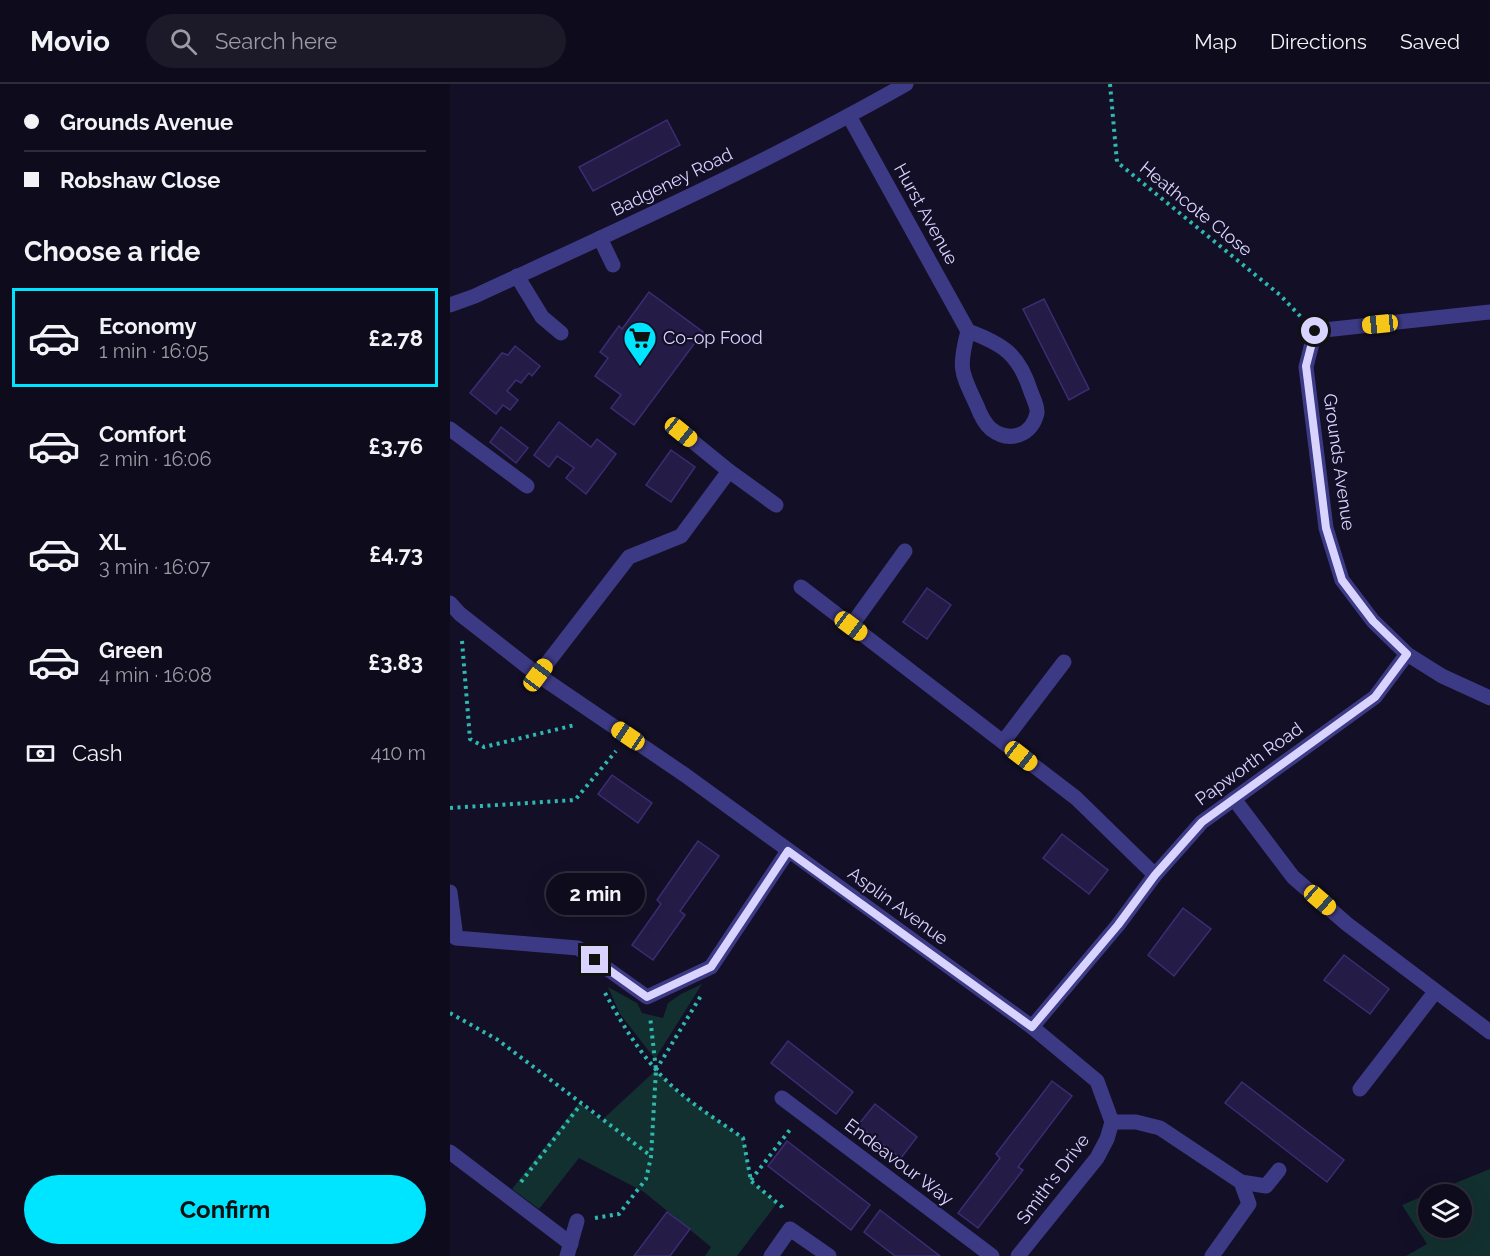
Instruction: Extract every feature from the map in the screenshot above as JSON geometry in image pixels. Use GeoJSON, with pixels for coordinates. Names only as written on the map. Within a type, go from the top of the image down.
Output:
{"type":"FeatureCollection","features":[{"type":"Feature","properties":{"kind":"street","name":"Badgeney Road"},"geometry":{"type":"LineString","coordinates":[[450,305],[475,296],[600,238],[849,116],[906,84]]}},
{"type":"Feature","properties":{"kind":"street","name":"Hurst Avenue"},"geometry":{"type":"LineString","coordinates":[[849,116],[968,331]]}},
{"type":"Feature","properties":{"kind":"street"},"geometry":{"type":"LineString","coordinates":[[600,238],[613,265]]}},
{"type":"Feature","properties":{"kind":"street"},"geometry":{"type":"LineString","coordinates":[[518,276],[542,317],[561,333]]}},
{"type":"Feature","properties":{"kind":"street"},"geometry":{"type":"LineString","coordinates":[[1315,331],[1490,312]]}},
{"type":"Feature","properties":{"kind":"street"},"geometry":{"type":"LineString","coordinates":[[968,331],[996,342],[1013,356],[1029,384],[1038,411],[1032,427],[1019,436],[1005,436],[990,429],[983,420],[962,373],[962,354],[968,331]]}},
{"type":"Feature","properties":{"kind":"street","name":"Grounds Avenue"},"geometry":{"type":"LineString","coordinates":[[1315,331],[1306,366],[1326,528],[1342,580],[1373,621],[1407,654],[1442,676],[1490,698]]}},
{"type":"Feature","properties":{"kind":"street"},"geometry":{"type":"LineString","coordinates":[[450,429],[527,486]]}},
{"type":"Feature","properties":{"kind":"street"},"geometry":{"type":"LineString","coordinates":[[681,432],[776,505]]}},
{"type":"Feature","properties":{"kind":"street"},"geometry":{"type":"LineString","coordinates":[[538,675],[629,557],[681,536],[729,471]]}},
{"type":"Feature","properties":{"kind":"street"},"geometry":{"type":"LineString","coordinates":[[851,626],[905,551]]}},
{"type":"Feature","properties":{"kind":"street"},"geometry":{"type":"LineString","coordinates":[[801,587],[1076,798],[1155,875]]}},
{"type":"Feature","properties":{"kind":"street","name":"Asplin Avenue"},"geometry":{"type":"LineString","coordinates":[[455,608],[538,675],[685,775],[1032,1027],[1097,1081],[1112,1122]]}},
{"type":"Feature","properties":{"kind":"street","name":"Papworth Road"},"geometry":{"type":"LineString","coordinates":[[1032,1027],[1118,925],[1155,875],[1202,822],[1375,697],[1407,654]]}},
{"type":"Feature","properties":{"kind":"street"},"geometry":{"type":"LineString","coordinates":[[1003,742],[1064,662]]}},
{"type":"Feature","properties":{"kind":"street"},"geometry":{"type":"LineString","coordinates":[[1234,799],[1293,877],[1347,924],[1490,1032]]}},
{"type":"Feature","properties":{"kind":"street"},"geometry":{"type":"LineString","coordinates":[[450,892],[456,938],[578,948],[647,997],[711,967],[788,851]]}},
{"type":"Feature","properties":{"kind":"street"},"geometry":{"type":"LineString","coordinates":[[1360,1089],[1435,992]]}},
{"type":"Feature","properties":{"kind":"street","name":"Endeavour Way"},"geometry":{"type":"LineString","coordinates":[[782,1098],[992,1256]]}},
{"type":"Feature","properties":{"kind":"street"},"geometry":{"type":"LineString","coordinates":[[1112,1122],[1136,1122],[1160,1128],[1241,1182],[1266,1186],[1279,1170]]}},
{"type":"Feature","properties":{"kind":"street","name":"Smith's Drive"},"geometry":{"type":"LineString","coordinates":[[1018,1256],[1097,1158],[1112,1122]]}},
{"type":"Feature","properties":{"kind":"street"},"geometry":{"type":"LineString","coordinates":[[450,1152],[510,1197],[569,1250],[577,1221]]}},
{"type":"Feature","properties":{"kind":"street"},"geometry":{"type":"LineString","coordinates":[[1212,1256],[1249,1204],[1241,1182]]}},
{"type":"Feature","properties":{"kind":"street"},"geometry":{"type":"LineString","coordinates":[[771,1256],[790,1229],[829,1256]]}},
{"type":"Feature","properties":{"kind":"path","name":"Heathcote Close"},"geometry":{"type":"LineString","coordinates":[[1110,84],[1117,162],[1280,295],[1315,331]]}},
{"type":"Feature","properties":{"kind":"path"},"geometry":{"type":"LineString","coordinates":[[455,608],[470,738],[484,747],[602,718]]}},
{"type":"Feature","properties":{"kind":"path"},"geometry":{"type":"LineString","coordinates":[[450,808],[575,800],[628,736]]}},
{"type":"Feature","properties":{"kind":"path"},"geometry":{"type":"LineString","coordinates":[[656,1070],[708,984],[711,967]]}},
{"type":"Feature","properties":{"kind":"path"},"geometry":{"type":"LineString","coordinates":[[604,991],[623,1026],[656,1070],[679,1093],[743,1138],[751,1181],[782,1207],[790,1229]]}},
{"type":"Feature","properties":{"kind":"path"},"geometry":{"type":"LineString","coordinates":[[577,1221],[619,1214],[646,1179],[651,1157],[656,1070],[647,997]]}},
{"type":"Feature","properties":{"kind":"path"},"geometry":{"type":"LineString","coordinates":[[450,1013],[498,1040],[651,1157]]}},
{"type":"Feature","properties":{"kind":"path"},"geometry":{"type":"LineString","coordinates":[[510,1197],[581,1104]]}},
{"type":"Feature","properties":{"kind":"path"},"geometry":{"type":"LineString","coordinates":[[751,1181],[802,1113]]}},
{"type":"Feature","properties":{"kind":"green space"},"geometry":{"type":"Polygon","coordinates":[[[702,984],[655,1059],[620,1014],[608,987],[637,1003],[642,1013],[663,1018],[668,1003],[702,984]]]}},
{"type":"Feature","properties":{"kind":"green space"},"geometry":{"type":"Polygon","coordinates":[[[656,1070],[679,1093],[743,1138],[751,1181],[777,1203],[737,1256],[705,1256],[711,1247],[644,1192],[579,1158],[539,1209],[512,1189],[579,1103],[602,1120],[656,1070]]]}},
{"type":"Feature","properties":{"kind":"green space"},"geometry":{"type":"Polygon","coordinates":[[[1490,1169],[1490,1256],[1406,1256],[1427,1244],[1423,1238],[1472,1238],[1472,1184],[1453,1184],[1490,1169]]]}},
{"type":"Feature","properties":{"kind":"green space"},"geometry":{"type":"Polygon","coordinates":[[[1418,1198],[1418,1230],[1402,1205],[1418,1198]]]}},
{"type":"Feature","properties":{"kind":"building"},"geometry":{"type":"Polygon","coordinates":[[[667,120],[680,145],[593,191],[579,167],[667,120]]]}},
{"type":"Feature","properties":{"kind":"building","name":"Co-op Food"},"geometry":{"type":"Polygon","coordinates":[[[649,292],[703,332],[634,425],[611,408],[621,395],[595,376],[608,358],[600,352],[619,326],[622,329],[649,292]]]}},
{"type":"Feature","properties":{"kind":"building"},"geometry":{"type":"Polygon","coordinates":[[[1044,299],[1089,389],[1069,400],[1023,309],[1044,299]]]}},
{"type":"Feature","properties":{"kind":"building"},"geometry":{"type":"Polygon","coordinates":[[[515,346],[540,366],[532,376],[529,373],[521,383],[516,380],[507,391],[518,400],[510,410],[503,405],[496,414],[470,393],[502,353],[508,355],[515,346]]]}},
{"type":"Feature","properties":{"kind":"building"},"geometry":{"type":"Polygon","coordinates":[[[559,422],[591,447],[597,439],[616,454],[586,494],[566,478],[574,468],[557,456],[549,467],[534,455],[559,422]]]}},
{"type":"Feature","properties":{"kind":"building"},"geometry":{"type":"Polygon","coordinates":[[[501,427],[528,448],[516,463],[490,442],[501,427]]]}},
{"type":"Feature","properties":{"kind":"building"},"geometry":{"type":"Polygon","coordinates":[[[671,450],[695,467],[671,502],[646,485],[671,450]]]}},
{"type":"Feature","properties":{"kind":"building"},"geometry":{"type":"Polygon","coordinates":[[[927,588],[951,605],[927,639],[903,622],[927,588]]]}},
{"type":"Feature","properties":{"kind":"building"},"geometry":{"type":"Polygon","coordinates":[[[612,775],[652,803],[638,823],[598,794],[612,775]]]}},
{"type":"Feature","properties":{"kind":"building"},"geometry":{"type":"Polygon","coordinates":[[[1062,834],[1108,870],[1089,894],[1043,858],[1062,834]]]}},
{"type":"Feature","properties":{"kind":"building"},"geometry":{"type":"Polygon","coordinates":[[[698,841],[719,856],[680,911],[685,915],[653,960],[632,945],[661,904],[657,900],[698,841]]]}},
{"type":"Feature","properties":{"kind":"building"},"geometry":{"type":"Polygon","coordinates":[[[1183,908],[1211,929],[1174,976],[1148,955],[1183,908]]]}},
{"type":"Feature","properties":{"kind":"building"},"geometry":{"type":"Polygon","coordinates":[[[1344,955],[1389,989],[1370,1014],[1324,980],[1344,955]]]}},
{"type":"Feature","properties":{"kind":"building"},"geometry":{"type":"Polygon","coordinates":[[[788,1041],[853,1092],[836,1114],[771,1063],[788,1041]]]}},
{"type":"Feature","properties":{"kind":"building"},"geometry":{"type":"Polygon","coordinates":[[[1052,1081],[1072,1096],[1018,1167],[1023,1170],[978,1228],[958,1213],[1000,1158],[996,1154],[1052,1081]]]}},
{"type":"Feature","properties":{"kind":"building"},"geometry":{"type":"Polygon","coordinates":[[[1242,1082],[1344,1160],[1327,1182],[1225,1103],[1242,1082]]]}},
{"type":"Feature","properties":{"kind":"building"},"geometry":{"type":"Polygon","coordinates":[[[875,1104],[917,1137],[901,1158],[858,1125],[875,1104]]]}},
{"type":"Feature","properties":{"kind":"building"},"geometry":{"type":"Polygon","coordinates":[[[787,1141],[870,1205],[851,1230],[768,1166],[787,1141]]]}},
{"type":"Feature","properties":{"kind":"building"},"geometry":{"type":"Polygon","coordinates":[[[880,1210],[940,1256],[895,1256],[864,1232],[880,1210]]]}},
{"type":"Feature","properties":{"kind":"building"},"geometry":{"type":"Polygon","coordinates":[[[667,1212],[690,1229],[670,1256],[634,1256],[667,1212]]]}},
{"type":"Feature","properties":{"kind":"place","name":"Co-op Food"},"geometry":{"type":"Point","coordinates":[640,367]}},
{"type":"Feature","properties":{"kind":"route"},"geometry":{"type":"LineString","coordinates":[[595,960],[647,997],[711,967],[788,851],[1032,1027],[1118,925],[1155,875],[1202,822],[1375,697],[1407,654],[1373,621],[1342,580],[1326,528],[1306,366],[1315,331]]}}]}
